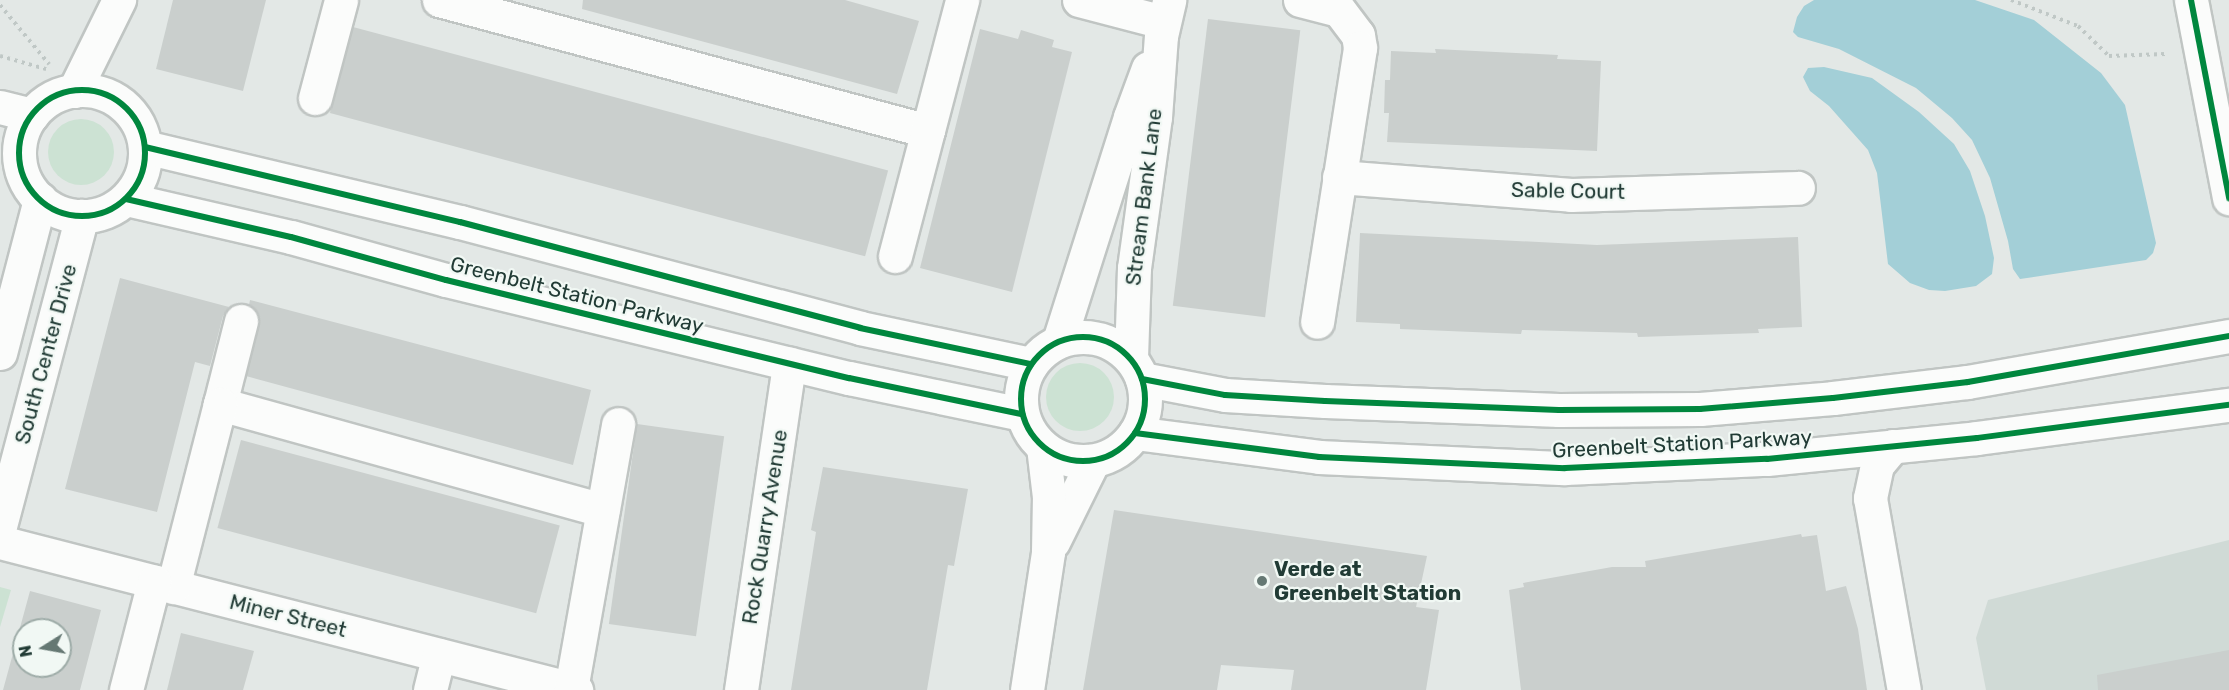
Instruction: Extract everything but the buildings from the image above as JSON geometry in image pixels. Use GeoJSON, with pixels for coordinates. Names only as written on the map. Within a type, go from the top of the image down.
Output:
{"type":"FeatureCollection","features":[{"type":"Feature","properties":{"kind":"street"},"geometry":{"type":"LineString","coordinates":[[74,91],[119,0]]}},
{"type":"Feature","properties":{"kind":"street"},"geometry":{"type":"LineString","coordinates":[[315,98],[341,0]]}},
{"type":"Feature","properties":{"kind":"street"},"geometry":{"type":"LineString","coordinates":[[439,0],[928,131]]}},
{"type":"Feature","properties":{"kind":"street"},"geometry":{"type":"LineString","coordinates":[[895,256],[962,0]]}},
{"type":"Feature","properties":{"kind":"street"},"geometry":{"type":"LineString","coordinates":[[1079,0],[1164,19]]}},
{"type":"Feature","properties":{"kind":"street"},"geometry":{"type":"LineString","coordinates":[[1300,0],[1339,10],[1358,35],[1360,48],[1317,322]]}},
{"type":"Feature","properties":{"kind":"street","name":"Stream Bank Lane"},"geometry":{"type":"LineString","coordinates":[[1059,341],[1130,117],[1164,19]]}},
{"type":"Feature","properties":{"kind":"street","name":"Stream Bank Lane"},"geometry":{"type":"LineString","coordinates":[[1136,369],[1134,268],[1155,117],[1164,19]]}},
{"type":"Feature","properties":{"kind":"street"},"geometry":{"type":"LineString","coordinates":[[2196,29],[2229,198]]}},
{"type":"Feature","properties":{"kind":"street"},"geometry":{"type":"LineString","coordinates":[[74,91],[96,91],[116,100],[130,112],[140,128],[145,147],[141,175],[126,200],[108,211],[82,216],[50,207],[40,199],[10,163],[32,115],[43,103],[57,95],[74,91]]}},
{"type":"Feature","properties":{"kind":"street"},"geometry":{"type":"LineString","coordinates":[[0,107],[32,115]]}},
{"type":"Feature","properties":{"kind":"street","name":"Greenbelt Station Parkway"},"geometry":{"type":"LineString","coordinates":[[145,147],[460,222],[860,328],[1031,364]]}},
{"type":"Feature","properties":{"kind":"street","name":"Sable Court"},"geometry":{"type":"LineString","coordinates":[[1339,177],[1571,195],[1798,188]]}},
{"type":"Feature","properties":{"kind":"street"},"geometry":{"type":"LineString","coordinates":[[0,353],[40,199]]}},
{"type":"Feature","properties":{"kind":"street","name":"Greenbelt Station Parkway"},"geometry":{"type":"LineString","coordinates":[[126,200],[291,237],[446,280],[789,364],[1022,414]]}},
{"type":"Feature","properties":{"kind":"street","name":"South Center Drive"},"geometry":{"type":"LineString","coordinates":[[0,526],[82,216]]}},
{"type":"Feature","properties":{"kind":"street"},"geometry":{"type":"LineString","coordinates":[[126,690],[164,584],[220,404],[241,321]]}},
{"type":"Feature","properties":{"kind":"street"},"geometry":{"type":"LineString","coordinates":[[1092,337],[1113,344],[1136,369],[1144,407],[1135,433],[1117,452],[1093,460],[1067,459],[1043,447],[1034,438],[1022,414],[1022,388],[1031,364],[1043,351],[1059,341],[1092,337]]}},
{"type":"Feature","properties":{"kind":"street","name":"Greenbelt Station Parkway"},"geometry":{"type":"LineString","coordinates":[[1136,369],[1225,395],[1559,410],[1688,409],[1833,398],[1957,383],[2213,339]]}},
{"type":"Feature","properties":{"kind":"street","name":"Rock Quarry Avenue"},"geometry":{"type":"LineString","coordinates":[[741,690],[789,364]]}},
{"type":"Feature","properties":{"kind":"street"},"geometry":{"type":"LineString","coordinates":[[220,404],[603,510]]}},
{"type":"Feature","properties":{"kind":"street","name":"Greenbelt Station Parkway"},"geometry":{"type":"LineString","coordinates":[[1135,433],[1319,457],[1565,468],[1708,463],[1893,446],[1977,438],[2220,406]]}},
{"type":"Feature","properties":{"kind":"street"},"geometry":{"type":"LineString","coordinates":[[574,689],[618,424]]}},
{"type":"Feature","properties":{"kind":"street"},"geometry":{"type":"LineString","coordinates":[[1893,446],[1877,465],[1870,498],[1904,690]]}},
{"type":"Feature","properties":{"kind":"street"},"geometry":{"type":"LineString","coordinates":[[1027,690],[1048,552],[1049,497],[1043,447]]}},
{"type":"Feature","properties":{"kind":"street"},"geometry":{"type":"LineString","coordinates":[[1048,552],[1093,460]]}},
{"type":"Feature","properties":{"kind":"street","name":"Miner Street"},"geometry":{"type":"LineString","coordinates":[[0,542],[574,689]]}},
{"type":"Feature","properties":{"kind":"street"},"geometry":{"type":"LineString","coordinates":[[430,690],[439,655]]}},
{"type":"Feature","properties":{"kind":"path"},"geometry":{"type":"LineString","coordinates":[[2011,0],[2078,26],[2109,56],[2156,54],[2196,29]]}},
{"type":"Feature","properties":{"kind":"path"},"geometry":{"type":"LineString","coordinates":[[0,5],[56,71],[0,56]]}},
{"type":"Feature","properties":{"kind":"shaded area"},"geometry":{"type":"Polygon","coordinates":[[[2229,540],[2229,690],[1986,690],[1976,638],[1988,600],[2229,540]]]}},
{"type":"Feature","properties":{"kind":"green space"},"geometry":{"type":"Polygon","coordinates":[[[74,119],[88,119],[100,124],[109,133],[114,152],[112,165],[105,176],[88,185],[74,185],[62,180],[53,171],[48,159],[48,145],[53,133],[62,124],[74,119]]]}},
{"type":"Feature","properties":{"kind":"green space"},"geometry":{"type":"Polygon","coordinates":[[[1080,363],[1093,366],[1104,373],[1111,384],[1114,397],[1111,410],[1104,421],[1093,428],[1080,431],[1067,428],[1056,421],[1049,410],[1046,397],[1049,384],[1056,373],[1067,366],[1080,363]]]}},
{"type":"Feature","properties":{"kind":"green space"},"geometry":{"type":"Polygon","coordinates":[[[0,587],[11,590],[0,627],[0,587]]]}},
{"type":"Feature","properties":{"kind":"water"},"geometry":{"type":"Polygon","coordinates":[[[1814,0],[1975,0],[2034,20],[2101,73],[2125,105],[2156,243],[2153,253],[2146,260],[2020,279],[2013,269],[2008,241],[1990,178],[1972,140],[1952,118],[1916,88],[1839,49],[1798,37],[1793,32],[1797,17],[1804,6],[1814,0]]]}},
{"type":"Feature","properties":{"kind":"water"},"geometry":{"type":"Polygon","coordinates":[[[1824,67],[1872,78],[1919,112],[1954,144],[1970,171],[1985,216],[1994,258],[1992,274],[1976,286],[1945,291],[1929,290],[1910,283],[1888,264],[1877,173],[1868,150],[1829,106],[1810,91],[1803,77],[1808,68],[1824,67]]]}},
{"type":"Feature","properties":{"kind":"pier"},"geometry":{"type":"Polygon","coordinates":[[[2138,0],[2229,0],[2229,14],[2139,6],[2138,0]]]}},
{"type":"Feature","properties":{"kind":"cycle path"},"geometry":{"type":"LineString","coordinates":[[2191,0],[2229,198]]}},
{"type":"Feature","properties":{"kind":"cycle path"},"geometry":{"type":"LineString","coordinates":[[82,90],[106,95],[126,109],[140,129],[145,153],[140,177],[126,197],[106,211],[82,216],[58,211],[38,197],[24,177],[19,153],[24,129],[38,109],[58,95],[82,90]]}},
{"type":"Feature","properties":{"kind":"cycle path"},"geometry":{"type":"LineString","coordinates":[[145,147],[460,222],[860,328],[1031,364]]}},
{"type":"Feature","properties":{"kind":"cycle path"},"geometry":{"type":"LineString","coordinates":[[126,199],[291,237],[446,280],[849,378],[1022,414]]}},
{"type":"Feature","properties":{"kind":"cycle path"},"geometry":{"type":"LineString","coordinates":[[1142,379],[1225,395],[1325,401],[1559,410],[1700,409],[1833,398],[1968,382],[2229,336]]}},
{"type":"Feature","properties":{"kind":"cycle path"},"geometry":{"type":"LineString","coordinates":[[1083,337],[1107,342],[1118,347],[1127,355],[1135,364],[1140,375],[1145,399],[1140,423],[1135,434],[1127,443],[1118,451],[1107,456],[1083,461],[1059,456],[1048,451],[1039,443],[1031,434],[1026,423],[1021,399],[1026,375],[1031,364],[1039,355],[1048,347],[1059,342],[1083,337]]}},
{"type":"Feature","properties":{"kind":"cycle path"},"geometry":{"type":"LineString","coordinates":[[1135,433],[1319,457],[1565,468],[1767,459],[1977,438],[2229,405]]}},
{"type":"Feature","properties":{"kind":"place","name":"Verde at Greenbelt Station"},"geometry":{"type":"Point","coordinates":[1262,581]}}]}
